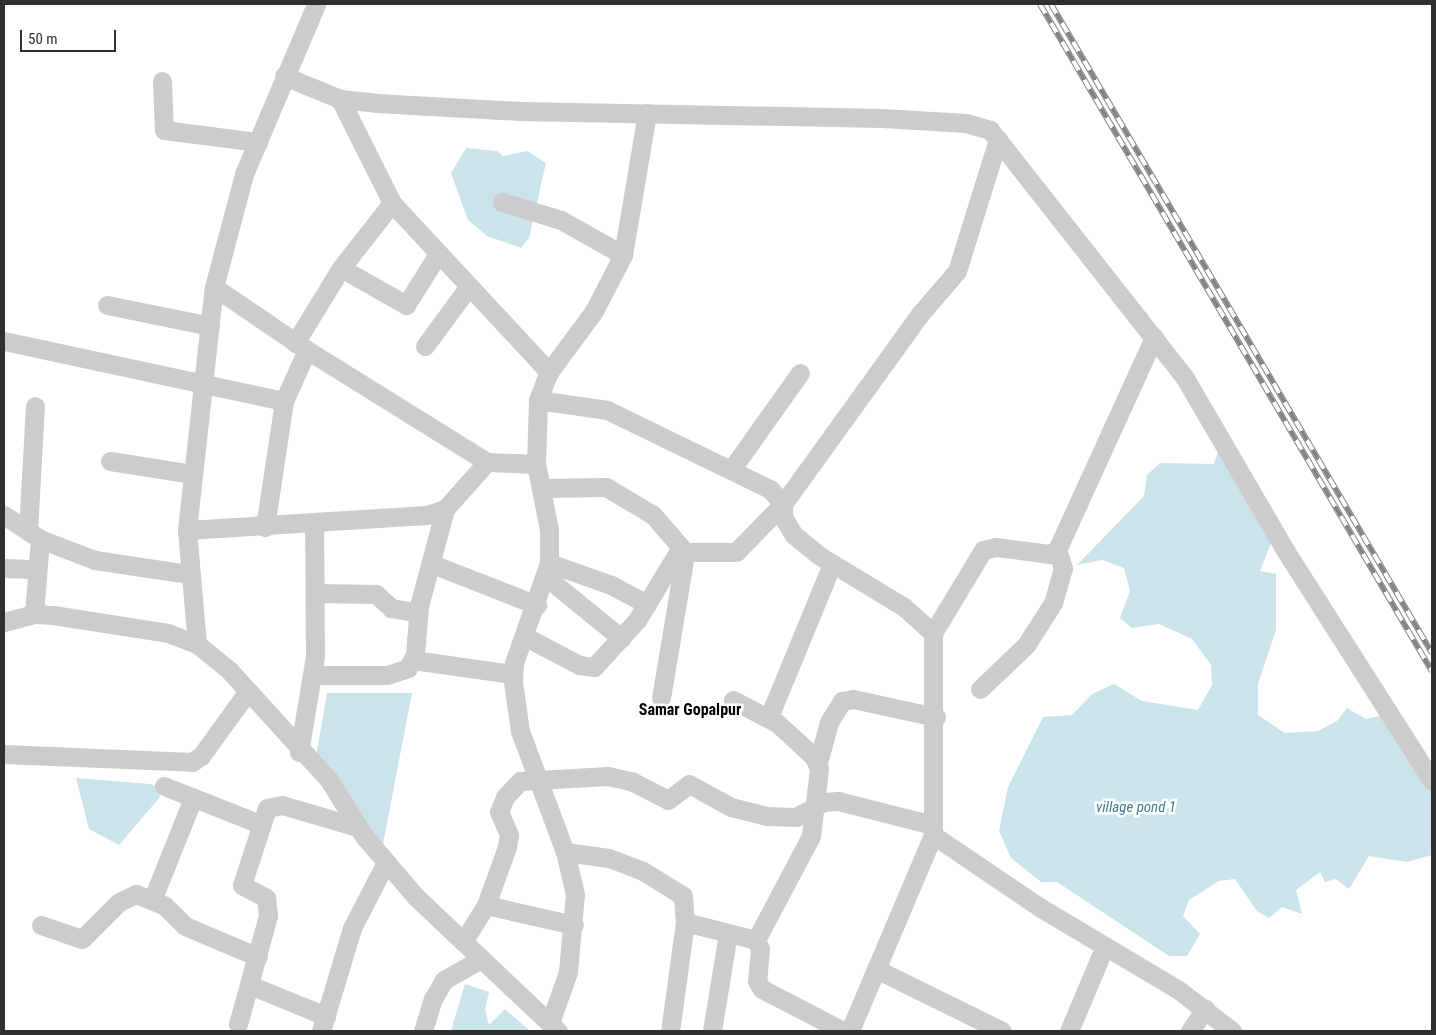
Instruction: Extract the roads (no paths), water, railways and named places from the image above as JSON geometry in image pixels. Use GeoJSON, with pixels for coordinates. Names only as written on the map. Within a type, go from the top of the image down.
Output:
{"type":"FeatureCollection","features":[{"type":"Feature","properties":{"kind":"street"},"geometry":{"type":"LineString","coordinates":[[197,644],[189,574],[187,530],[202,380],[214,288],[230,218],[284,76],[316,4]]}},
{"type":"Feature","properties":{"kind":"street"},"geometry":{"type":"LineString","coordinates":[[284,76],[340,99],[521,111],[647,113],[979,124],[998,139],[1154,336],[1190,385],[1285,550],[1432,781]]}},
{"type":"Feature","properties":{"kind":"street"},"geometry":{"type":"LineString","coordinates":[[162,81],[164,130],[258,142]]}},
{"type":"Feature","properties":{"kind":"street"},"geometry":{"type":"LineString","coordinates":[[340,99],[392,204],[549,372]]}},
{"type":"Feature","properties":{"kind":"street"},"geometry":{"type":"LineString","coordinates":[[4,622],[34,614],[168,634],[197,644],[248,691],[299,752],[329,780],[357,827],[386,862],[463,942],[554,1027],[564,989],[574,925],[576,894],[565,852],[516,717],[514,674],[524,636],[537,605],[548,570],[542,488],[536,464],[538,400],[549,372],[594,311],[623,255],[647,113]]}},
{"type":"Feature","properties":{"kind":"street"},"geometry":{"type":"LineString","coordinates":[[682,551],[736,552],[783,504],[921,313],[957,271],[998,139]]}},
{"type":"Feature","properties":{"kind":"street"},"geometry":{"type":"LineString","coordinates":[[502,202],[561,220],[623,255]]}},
{"type":"Feature","properties":{"kind":"street"},"geometry":{"type":"LineString","coordinates":[[265,527],[284,401],[301,346],[341,268],[392,204]]}},
{"type":"Feature","properties":{"kind":"street"},"geometry":{"type":"LineString","coordinates":[[341,268],[406,305],[438,254]]}},
{"type":"Feature","properties":{"kind":"street"},"geometry":{"type":"LineString","coordinates":[[426,346],[469,286]]}},
{"type":"Feature","properties":{"kind":"street"},"geometry":{"type":"LineString","coordinates":[[214,288],[301,346],[487,462],[536,464]]}},
{"type":"Feature","properties":{"kind":"street"},"geometry":{"type":"LineString","coordinates":[[108,305],[210,326]]}},
{"type":"Feature","properties":{"kind":"street"},"geometry":{"type":"LineString","coordinates":[[850,1031],[933,830],[936,717],[933,634],[983,550],[996,547],[1050,554],[1057,550],[1154,336]]}},
{"type":"Feature","properties":{"kind":"street"},"geometry":{"type":"LineString","coordinates":[[4,341],[202,380],[284,401]]}},
{"type":"Feature","properties":{"kind":"street"},"geometry":{"type":"LineString","coordinates":[[730,470],[800,373]]}},
{"type":"Feature","properties":{"kind":"street"},"geometry":{"type":"LineString","coordinates":[[538,400],[608,410],[770,489],[783,504],[783,517],[794,535],[832,564],[904,607],[933,634]]}},
{"type":"Feature","properties":{"kind":"street"},"geometry":{"type":"LineString","coordinates":[[34,406],[34,535],[37,569],[34,614]]}},
{"type":"Feature","properties":{"kind":"street"},"geometry":{"type":"LineString","coordinates":[[110,462],[192,474]]}},
{"type":"Feature","properties":{"kind":"street"},"geometry":{"type":"LineString","coordinates":[[314,675],[387,675],[408,668],[413,660],[420,613],[445,509],[487,462]]}},
{"type":"Feature","properties":{"kind":"street"},"geometry":{"type":"LineString","coordinates":[[542,488],[613,489],[653,515],[682,551],[661,698]]}},
{"type":"Feature","properties":{"kind":"street"},"geometry":{"type":"LineString","coordinates":[[187,530],[314,525],[427,515],[445,509]]}},
{"type":"Feature","properties":{"kind":"street"},"geometry":{"type":"LineString","coordinates":[[4,515],[34,535],[95,560],[189,574]]}},
{"type":"Feature","properties":{"kind":"street"},"geometry":{"type":"LineString","coordinates":[[299,752],[314,675],[314,525]]}},
{"type":"Feature","properties":{"kind":"street"},"geometry":{"type":"LineString","coordinates":[[980,688],[1026,645],[1054,603],[1063,568],[1057,550]]}},
{"type":"Feature","properties":{"kind":"street"},"geometry":{"type":"LineString","coordinates":[[524,636],[588,668],[598,664],[647,604],[682,551]]}},
{"type":"Feature","properties":{"kind":"street"},"geometry":{"type":"LineString","coordinates":[[432,564],[537,605]]}},
{"type":"Feature","properties":{"kind":"street"},"geometry":{"type":"LineString","coordinates":[[769,717],[832,564]]}},
{"type":"Feature","properties":{"kind":"street"},"geometry":{"type":"LineString","coordinates":[[4,568],[37,569]]}},
{"type":"Feature","properties":{"kind":"street"},"geometry":{"type":"LineString","coordinates":[[548,570],[611,585],[647,604]]}},
{"type":"Feature","properties":{"kind":"street"},"geometry":{"type":"LineString","coordinates":[[548,570],[621,638]]}},
{"type":"Feature","properties":{"kind":"street"},"geometry":{"type":"LineString","coordinates":[[314,593],[376,594],[391,608],[420,613]]}},
{"type":"Feature","properties":{"kind":"street"},"geometry":{"type":"LineString","coordinates":[[413,660],[514,674]]}},
{"type":"Feature","properties":{"kind":"street"},"geometry":{"type":"LineString","coordinates":[[4,754],[192,762],[202,756],[248,691]]}},
{"type":"Feature","properties":{"kind":"street"},"geometry":{"type":"LineString","coordinates":[[733,700],[769,717],[818,763]]}},
{"type":"Feature","properties":{"kind":"street"},"geometry":{"type":"LineString","coordinates":[[756,940],[807,846],[814,810],[820,794],[818,763],[830,722],[842,701],[936,717]]}},
{"type":"Feature","properties":{"kind":"street"},"geometry":{"type":"LineString","coordinates":[[463,942],[486,905],[509,839],[499,820],[505,797],[514,784],[569,775],[616,777],[668,800],[689,784],[730,807],[767,816],[796,817],[814,810],[824,802],[838,801],[933,830],[1104,948],[1205,1009],[1232,1031]]}},
{"type":"Feature","properties":{"kind":"street"},"geometry":{"type":"LineString","coordinates":[[164,786],[260,824]]}},
{"type":"Feature","properties":{"kind":"street"},"geometry":{"type":"LineString","coordinates":[[153,898],[193,798]]}},
{"type":"Feature","properties":{"kind":"street"},"geometry":{"type":"LineString","coordinates":[[238,1024],[252,986],[268,902],[242,886],[260,824],[267,808],[274,803],[357,827]]}},
{"type":"Feature","properties":{"kind":"street"},"geometry":{"type":"LineString","coordinates":[[565,852],[609,858],[671,886],[686,902],[670,1031]]}},
{"type":"Feature","properties":{"kind":"street"},"geometry":{"type":"LineString","coordinates":[[252,986],[324,1024],[352,928],[386,862]]}},
{"type":"Feature","properties":{"kind":"street"},"geometry":{"type":"LineString","coordinates":[[41,925],[82,939],[127,896],[153,898],[185,926],[258,957]]}},
{"type":"Feature","properties":{"kind":"street"},"geometry":{"type":"LineString","coordinates":[[486,905],[574,925]]}},
{"type":"Feature","properties":{"kind":"street"},"geometry":{"type":"LineString","coordinates":[[685,922],[756,940]]}},
{"type":"Feature","properties":{"kind":"street"},"geometry":{"type":"LineString","coordinates":[[712,1031],[728,933]]}},
{"type":"Feature","properties":{"kind":"street"},"geometry":{"type":"LineString","coordinates":[[756,940],[760,949],[757,981],[762,989],[843,1031]]}},
{"type":"Feature","properties":{"kind":"street"},"geometry":{"type":"LineString","coordinates":[[1069,1031],[1104,948]]}},
{"type":"Feature","properties":{"kind":"street"},"geometry":{"type":"LineString","coordinates":[[423,1031],[433,999],[444,980],[482,959]]}},
{"type":"Feature","properties":{"kind":"street"},"geometry":{"type":"LineString","coordinates":[[876,969],[1002,1031]]}},
{"type":"Feature","properties":{"kind":"street"},"geometry":{"type":"LineString","coordinates":[[1190,1031],[1205,1009]]}},
{"type":"Feature","properties":{"kind":"water"},"geometry":{"type":"Polygon","coordinates":[[[466,148],[497,151],[503,156],[527,151],[546,163],[529,238],[521,248],[487,236],[468,220],[451,173],[466,148]]]}},
{"type":"Feature","properties":{"kind":"water","name":"village pond 1"},"geometry":{"type":"Polygon","coordinates":[[[1218,452],[1271,543],[1260,571],[1276,574],[1276,630],[1258,684],[1258,715],[1285,733],[1318,731],[1337,721],[1347,708],[1366,719],[1392,713],[1432,770],[1432,855],[1407,862],[1369,856],[1349,889],[1336,879],[1325,882],[1320,872],[1296,890],[1302,914],[1282,907],[1269,918],[1257,911],[1235,879],[1219,881],[1189,900],[1183,916],[1200,934],[1187,956],[1169,956],[1057,882],[1041,882],[1011,858],[999,831],[1008,787],[1043,717],[1072,715],[1092,694],[1114,684],[1142,701],[1198,710],[1212,685],[1211,665],[1192,639],[1159,624],[1132,628],[1120,618],[1130,591],[1124,568],[1102,560],[1077,565],[1144,496],[1147,475],[1160,463],[1214,464],[1218,452]]]}},
{"type":"Feature","properties":{"kind":"water"},"geometry":{"type":"Polygon","coordinates":[[[327,693],[412,693],[382,849],[319,761],[317,751],[327,693]]]}},
{"type":"Feature","properties":{"kind":"water"},"geometry":{"type":"Polygon","coordinates":[[[76,778],[150,784],[158,787],[160,797],[119,845],[89,829],[76,778]]]}},
{"type":"Feature","properties":{"kind":"water"},"geometry":{"type":"Polygon","coordinates":[[[465,984],[489,992],[485,1010],[489,1025],[505,1009],[530,1031],[451,1031],[465,984]]]}},
{"type":"Feature","properties":{"kind":"railway"},"geometry":{"type":"LineString","coordinates":[[1040,4],[1432,671]]}},
{"type":"Feature","properties":{"kind":"railway"},"geometry":{"type":"LineString","coordinates":[[1051,4],[1432,653]]}},
{"type":"Feature","properties":{"kind":"district","name":"Samar Gopalpur"},"geometry":{"type":"Point","coordinates":[690,710]}}]}
